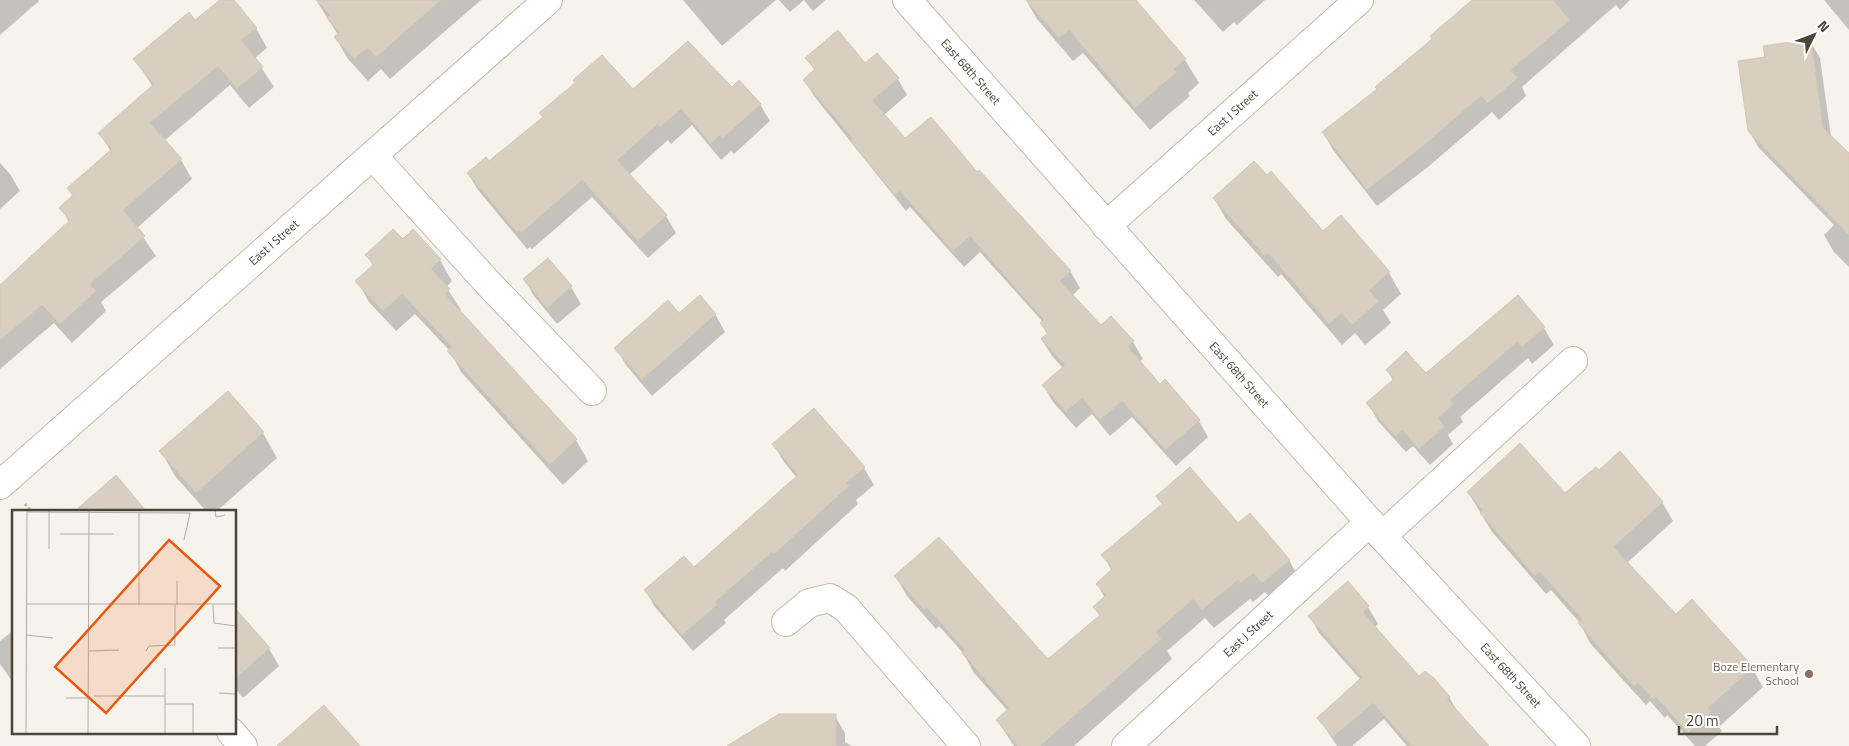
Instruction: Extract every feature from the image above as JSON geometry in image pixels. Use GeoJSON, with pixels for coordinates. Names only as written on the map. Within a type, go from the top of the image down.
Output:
{"type":"FeatureCollection","features":[{"type":"Feature","properties":{"kind":"street","name":"East I Street"},"geometry":{"type":"LineString","coordinates":[[0,485],[548,0]]}},
{"type":"Feature","properties":{"kind":"street","name":"East 68th Street"},"geometry":{"type":"LineString","coordinates":[[907,0],[1376,529],[1576,746]]}},
{"type":"Feature","properties":{"kind":"street","name":"East J Street"},"geometry":{"type":"LineString","coordinates":[[1106,226],[1359,0]]}},
{"type":"Feature","properties":{"kind":"street"},"geometry":{"type":"LineString","coordinates":[[373,156],[487,282],[592,391]]}},
{"type":"Feature","properties":{"kind":"street","name":"East J Street"},"geometry":{"type":"LineString","coordinates":[[1126,746],[1573,361]]}},
{"type":"Feature","properties":{"kind":"street"},"geometry":{"type":"LineString","coordinates":[[786,622],[809,603],[830,598],[846,608],[966,746]]}},
{"type":"Feature","properties":{"kind":"street"},"geometry":{"type":"LineString","coordinates":[[233,734],[243,746]]}},
{"type":"Feature","properties":{"kind":"building"},"geometry":{"type":"Polygon","coordinates":[[[220,0],[234,0],[257,28],[241,40],[263,67],[237,89],[218,66],[150,123],[182,159],[123,210],[145,236],[90,284],[96,291],[60,324],[42,305],[0,340],[0,285],[70,220],[59,208],[73,195],[67,188],[112,149],[98,133],[154,84],[133,59],[189,12],[195,20],[220,0]]]}},
{"type":"Feature","properties":{"kind":"building"},"geometry":{"type":"Polygon","coordinates":[[[316,0],[441,0],[376,57],[368,48],[354,59],[334,37],[339,32],[327,18],[330,15],[316,0]]]}},
{"type":"Feature","properties":{"kind":"building"},"geometry":{"type":"Polygon","coordinates":[[[1026,0],[1136,0],[1186,59],[1174,69],[1177,72],[1135,108],[1069,30],[1059,38],[1026,0]]]}},
{"type":"Feature","properties":{"kind":"building"},"geometry":{"type":"Polygon","coordinates":[[[1472,0],[1553,0],[1570,20],[1511,70],[1518,78],[1488,103],[1481,96],[1418,150],[1367,190],[1322,132],[1377,89],[1375,87],[1432,39],[1430,36],[1472,0]]]}},
{"type":"Feature","properties":{"kind":"building"},"geometry":{"type":"Polygon","coordinates":[[[838,30],[865,63],[877,53],[899,78],[872,100],[905,138],[931,117],[977,172],[979,170],[1071,271],[1060,281],[1101,325],[1111,316],[1134,341],[1128,347],[1160,384],[1165,379],[1200,420],[1165,450],[1122,401],[1100,420],[1082,398],[1066,412],[1042,385],[1065,365],[1041,339],[1048,333],[1040,323],[1044,320],[970,236],[953,251],[900,191],[895,195],[851,141],[853,139],[803,80],[815,69],[805,58],[838,30]]]}},
{"type":"Feature","properties":{"kind":"building"},"geometry":{"type":"Polygon","coordinates":[[[1811,39],[1823,128],[1849,153],[1849,235],[1748,131],[1738,61],[1765,57],[1763,46],[1811,39]]]}},
{"type":"Feature","properties":{"kind":"building"},"geometry":{"type":"Polygon","coordinates":[[[688,41],[732,87],[739,80],[761,104],[723,138],[720,135],[711,144],[681,109],[660,127],[658,124],[617,160],[667,215],[638,241],[582,180],[521,233],[519,230],[517,232],[467,173],[486,157],[489,161],[543,117],[539,113],[575,83],[573,80],[602,55],[633,89],[688,41]]]}},
{"type":"Feature","properties":{"kind":"building"},"geometry":{"type":"Polygon","coordinates":[[[1254,161],[1267,175],[1271,171],[1323,231],[1341,215],[1390,272],[1369,290],[1379,301],[1352,325],[1342,313],[1329,324],[1268,253],[1265,256],[1213,198],[1254,161]]]}},
{"type":"Feature","properties":{"kind":"building"},"geometry":{"type":"Polygon","coordinates":[[[393,229],[403,239],[413,229],[441,259],[431,269],[450,289],[445,294],[577,439],[550,465],[447,351],[452,347],[402,294],[383,311],[355,281],[374,264],[365,255],[393,229]]]}},
{"type":"Feature","properties":{"kind":"building"},"geometry":{"type":"Polygon","coordinates":[[[548,258],[572,286],[547,308],[523,279],[548,258]]]}},
{"type":"Feature","properties":{"kind":"building"},"geometry":{"type":"Polygon","coordinates":[[[700,295],[716,314],[642,380],[614,348],[668,300],[679,313],[700,295]]]}},
{"type":"Feature","properties":{"kind":"building"},"geometry":{"type":"Polygon","coordinates":[[[1518,295],[1545,327],[1522,347],[1517,342],[1450,400],[1454,404],[1438,418],[1444,426],[1443,428],[1419,449],[1402,430],[1395,436],[1366,403],[1394,379],[1386,370],[1406,351],[1426,373],[1518,295]]]}},
{"type":"Feature","properties":{"kind":"building"},"geometry":{"type":"Polygon","coordinates":[[[228,391],[264,432],[196,493],[159,451],[228,391]]]}},
{"type":"Feature","properties":{"kind":"building"},"geometry":{"type":"Polygon","coordinates":[[[814,408],[865,467],[846,483],[849,486],[774,554],[772,552],[715,602],[717,605],[682,635],[644,590],[684,556],[694,567],[798,475],[772,444],[814,408]]]}},
{"type":"Feature","properties":{"kind":"building"},"geometry":{"type":"Polygon","coordinates":[[[1520,443],[1565,493],[1596,467],[1599,470],[1620,451],[1663,502],[1613,547],[1676,614],[1692,599],[1753,667],[1708,708],[1712,711],[1688,733],[1656,697],[1653,699],[1638,683],[1634,686],[1610,660],[1578,623],[1582,619],[1540,572],[1535,576],[1480,513],[1483,510],[1467,492],[1520,443]]]}},
{"type":"Feature","properties":{"kind":"building"},"geometry":{"type":"Polygon","coordinates":[[[1190,467],[1238,523],[1250,513],[1290,560],[1262,583],[1253,573],[1241,583],[1238,580],[1202,610],[1193,599],[1156,632],[1161,639],[1040,746],[1018,746],[996,720],[1009,708],[962,653],[965,650],[927,608],[924,610],[894,576],[939,537],[1048,659],[1100,615],[1093,607],[1106,595],[1096,584],[1113,568],[1101,555],[1162,504],[1156,496],[1190,467]]]}},
{"type":"Feature","properties":{"kind":"building"},"geometry":{"type":"Polygon","coordinates":[[[116,475],[145,510],[76,510],[116,475]]]}},
{"type":"Feature","properties":{"kind":"building"},"geometry":{"type":"Polygon","coordinates":[[[1348,581],[1369,606],[1363,612],[1379,631],[1419,676],[1425,671],[1434,678],[1450,697],[1447,699],[1489,746],[1411,746],[1373,703],[1333,737],[1317,718],[1362,677],[1308,616],[1348,581]]]}},
{"type":"Feature","properties":{"kind":"building"},"geometry":{"type":"Polygon","coordinates":[[[236,609],[270,648],[236,678],[236,609]]]}},
{"type":"Feature","properties":{"kind":"building"},"geometry":{"type":"Polygon","coordinates":[[[324,705],[360,746],[277,746],[324,705]]]}},
{"type":"Feature","properties":{"kind":"building"},"geometry":{"type":"Polygon","coordinates":[[[779,714],[836,714],[836,746],[727,746],[779,714]]]}},
{"type":"Feature","properties":{"kind":"place","name":"Boze Elementary School"},"geometry":{"type":"Point","coordinates":[1809,674]}}]}
